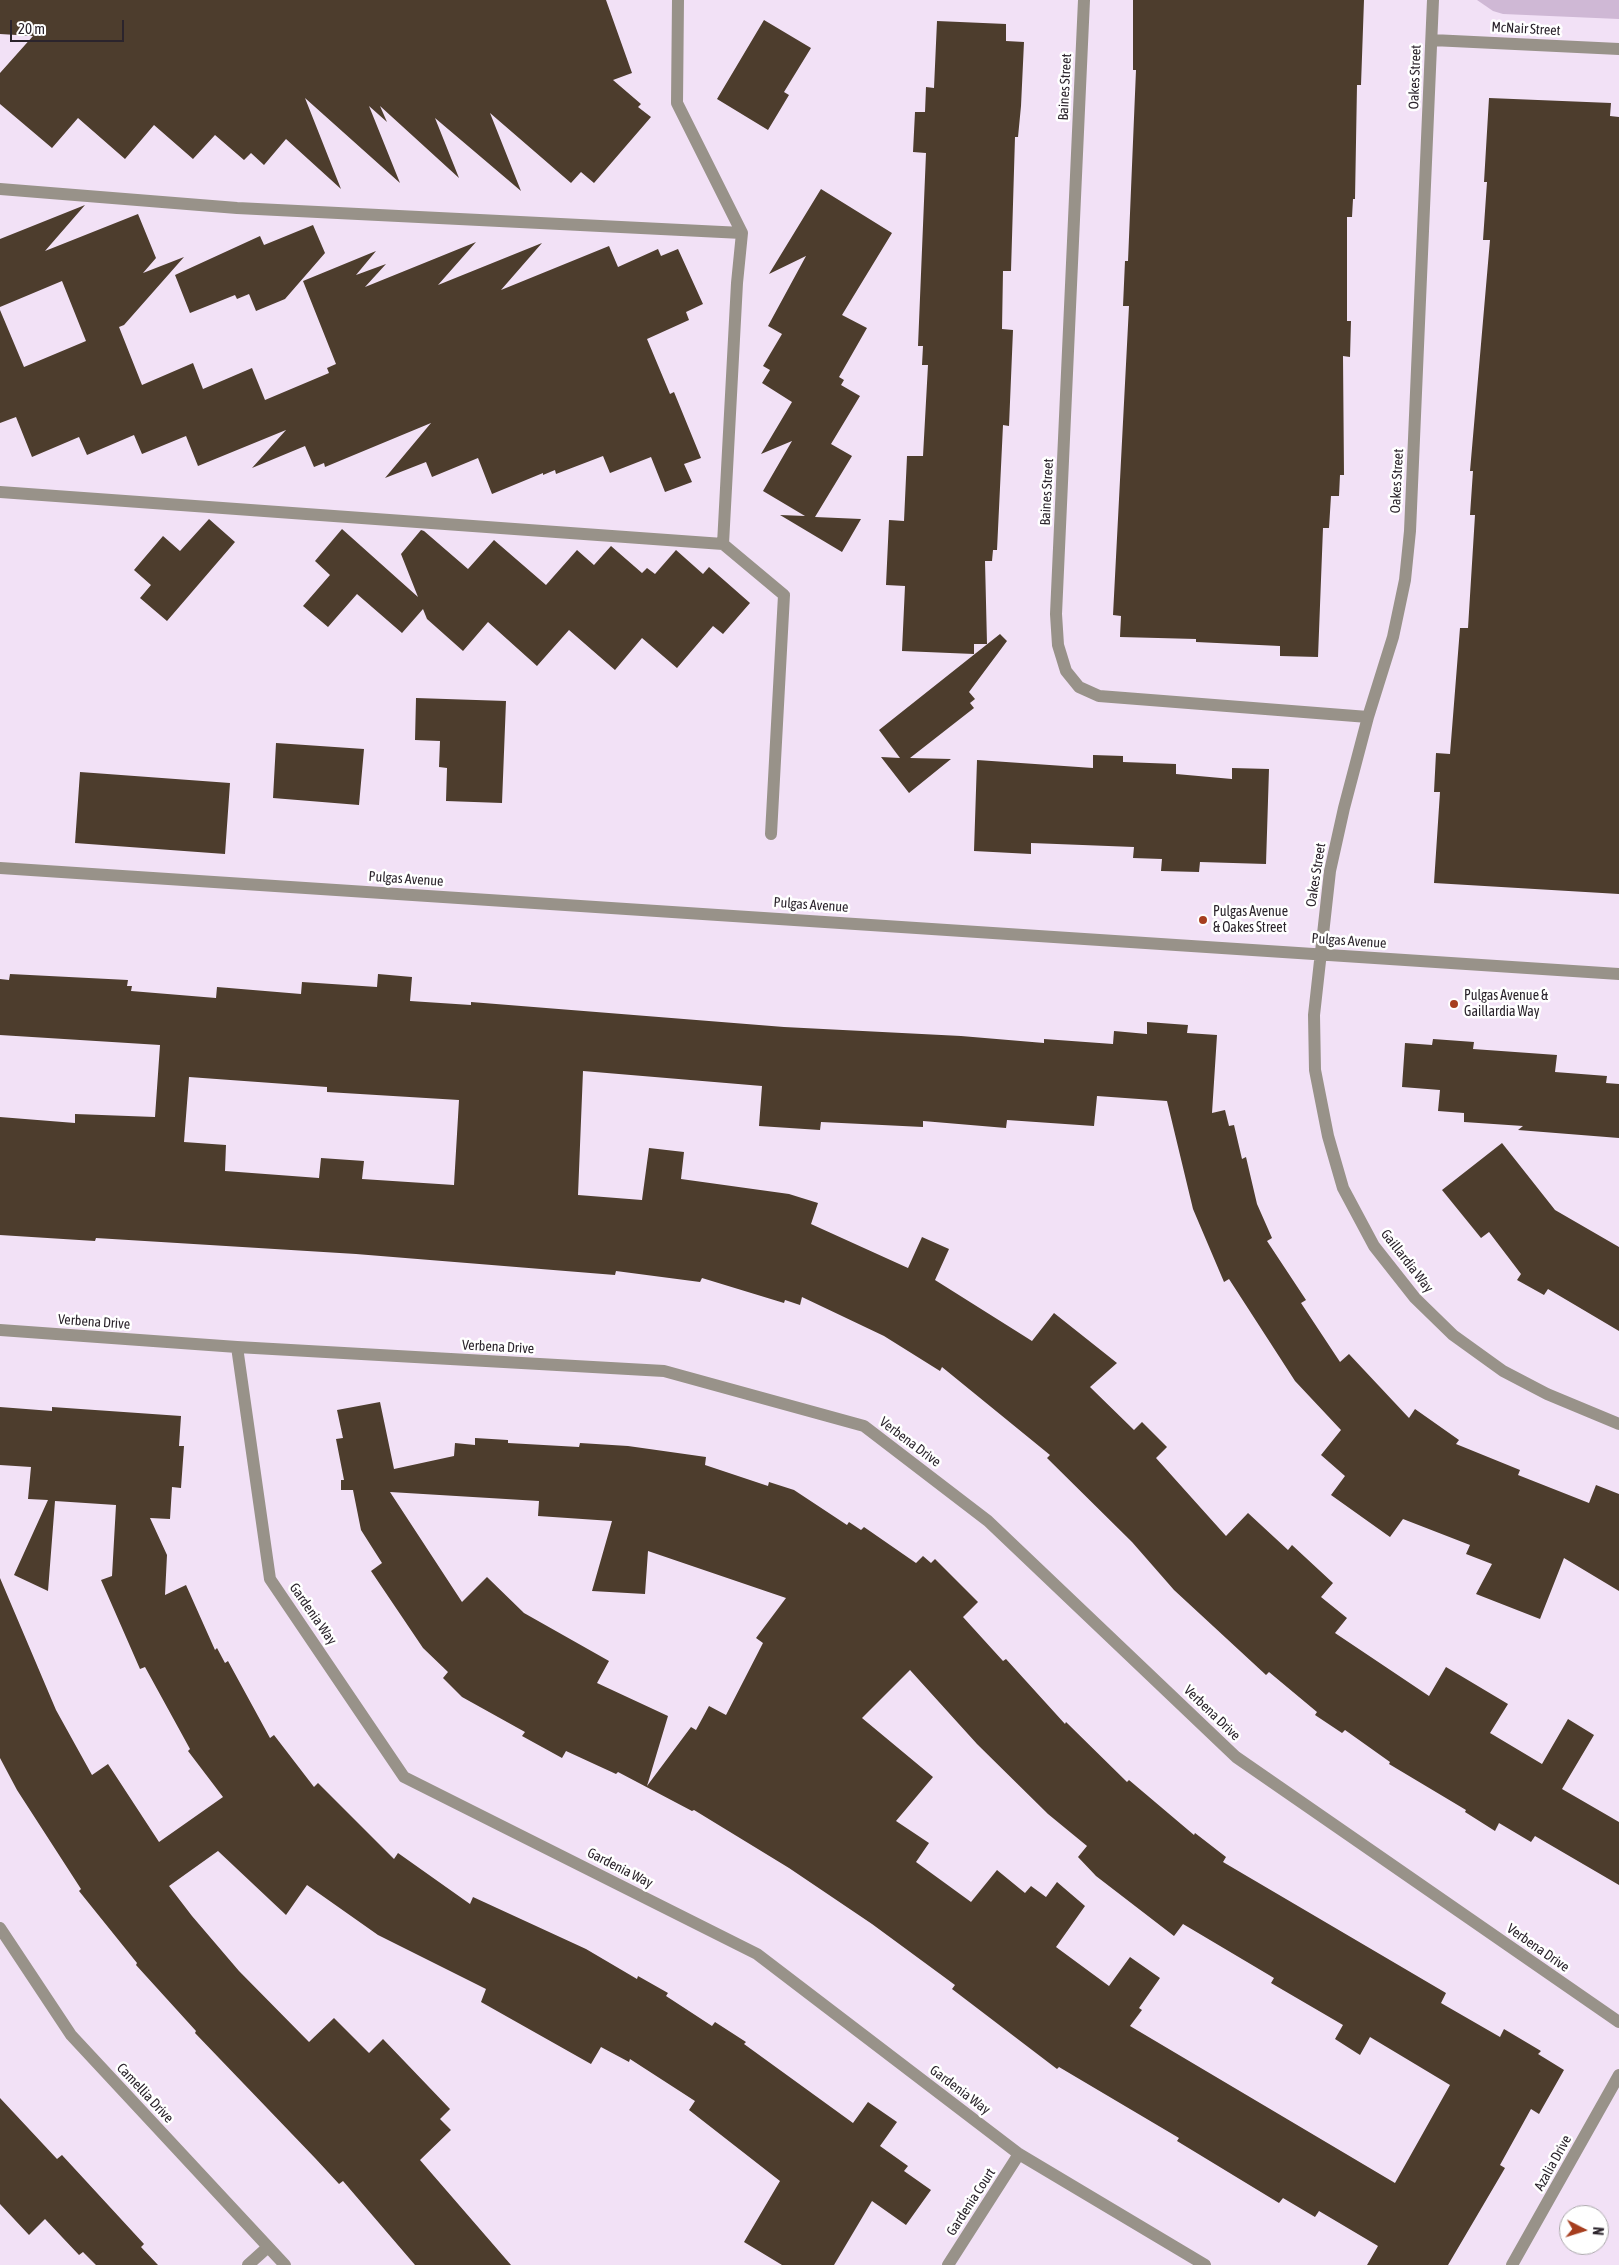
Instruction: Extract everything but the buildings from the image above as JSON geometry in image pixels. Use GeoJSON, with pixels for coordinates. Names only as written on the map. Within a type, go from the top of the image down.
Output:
{"type":"FeatureCollection","features":[{"type":"Feature","properties":{"kind":"street"},"geometry":{"type":"LineString","coordinates":[[678,0],[677,103],[742,233],[737,283],[723,544]]}},
{"type":"Feature","properties":{"kind":"street","name":"Baines Street"},"geometry":{"type":"LineString","coordinates":[[1084,0],[1056,614],[1058,645],[1066,671],[1079,687],[1099,696],[1368,717]]}},
{"type":"Feature","properties":{"kind":"street","name":"Oakes Street"},"geometry":{"type":"LineString","coordinates":[[1319,954],[1330,870],[1344,808],[1368,717],[1393,637],[1405,580],[1410,531],[1433,0]]}},
{"type":"Feature","properties":{"kind":"street","name":"McNair Street"},"geometry":{"type":"LineString","coordinates":[[1432,40],[1619,49]]}},
{"type":"Feature","properties":{"kind":"street"},"geometry":{"type":"LineString","coordinates":[[0,189],[237,208],[742,233]]}},
{"type":"Feature","properties":{"kind":"street"},"geometry":{"type":"LineString","coordinates":[[0,492],[723,544],[784,595],[771,834]]}},
{"type":"Feature","properties":{"kind":"street","name":"Pulgas Avenue"},"geometry":{"type":"LineString","coordinates":[[0,868],[1619,974]]}},
{"type":"Feature","properties":{"kind":"street","name":"Gaillardia Way"},"geometry":{"type":"LineString","coordinates":[[1319,954],[1314,1016],[1315,1070],[1328,1136],[1343,1188],[1374,1246],[1415,1298],[1453,1336],[1503,1371],[1547,1394],[1619,1424]]}},
{"type":"Feature","properties":{"kind":"street","name":"Verbena Drive"},"geometry":{"type":"LineString","coordinates":[[0,1330],[237,1347],[664,1371],[864,1426],[988,1521],[1236,1757],[1619,2022]]}},
{"type":"Feature","properties":{"kind":"street","name":"Gardenia Way"},"geometry":{"type":"LineString","coordinates":[[237,1347],[270,1579],[404,1776],[756,1954],[1019,2154],[1205,2265]]}},
{"type":"Feature","properties":{"kind":"street","name":"Camellia Drive"},"geometry":{"type":"LineString","coordinates":[[0,1928],[71,2035],[285,2265]]}},
{"type":"Feature","properties":{"kind":"street","name":"Azalia Drive"},"geometry":{"type":"LineString","coordinates":[[1512,2265],[1619,2075]]}},
{"type":"Feature","properties":{"kind":"street","name":"Gardenia Court"},"geometry":{"type":"LineString","coordinates":[[948,2265],[1019,2154]]}},
{"type":"Feature","properties":{"kind":"street"},"geometry":{"type":"LineString","coordinates":[[248,2265],[268,2246]]}},
{"type":"Feature","properties":{"kind":"shaded area"},"geometry":{"type":"Polygon","coordinates":[[[1477,0],[1619,0],[1619,19],[1503,14],[1493,11],[1477,0]]]}},
{"type":"Feature","properties":{"kind":"place","name":"Pulgas Avenue & Oakes Street"},"geometry":{"type":"Point","coordinates":[1203,920]}},
{"type":"Feature","properties":{"kind":"place","name":"Pulgas Avenue & Gaillardia Way"},"geometry":{"type":"Point","coordinates":[1454,1004]}}]}
